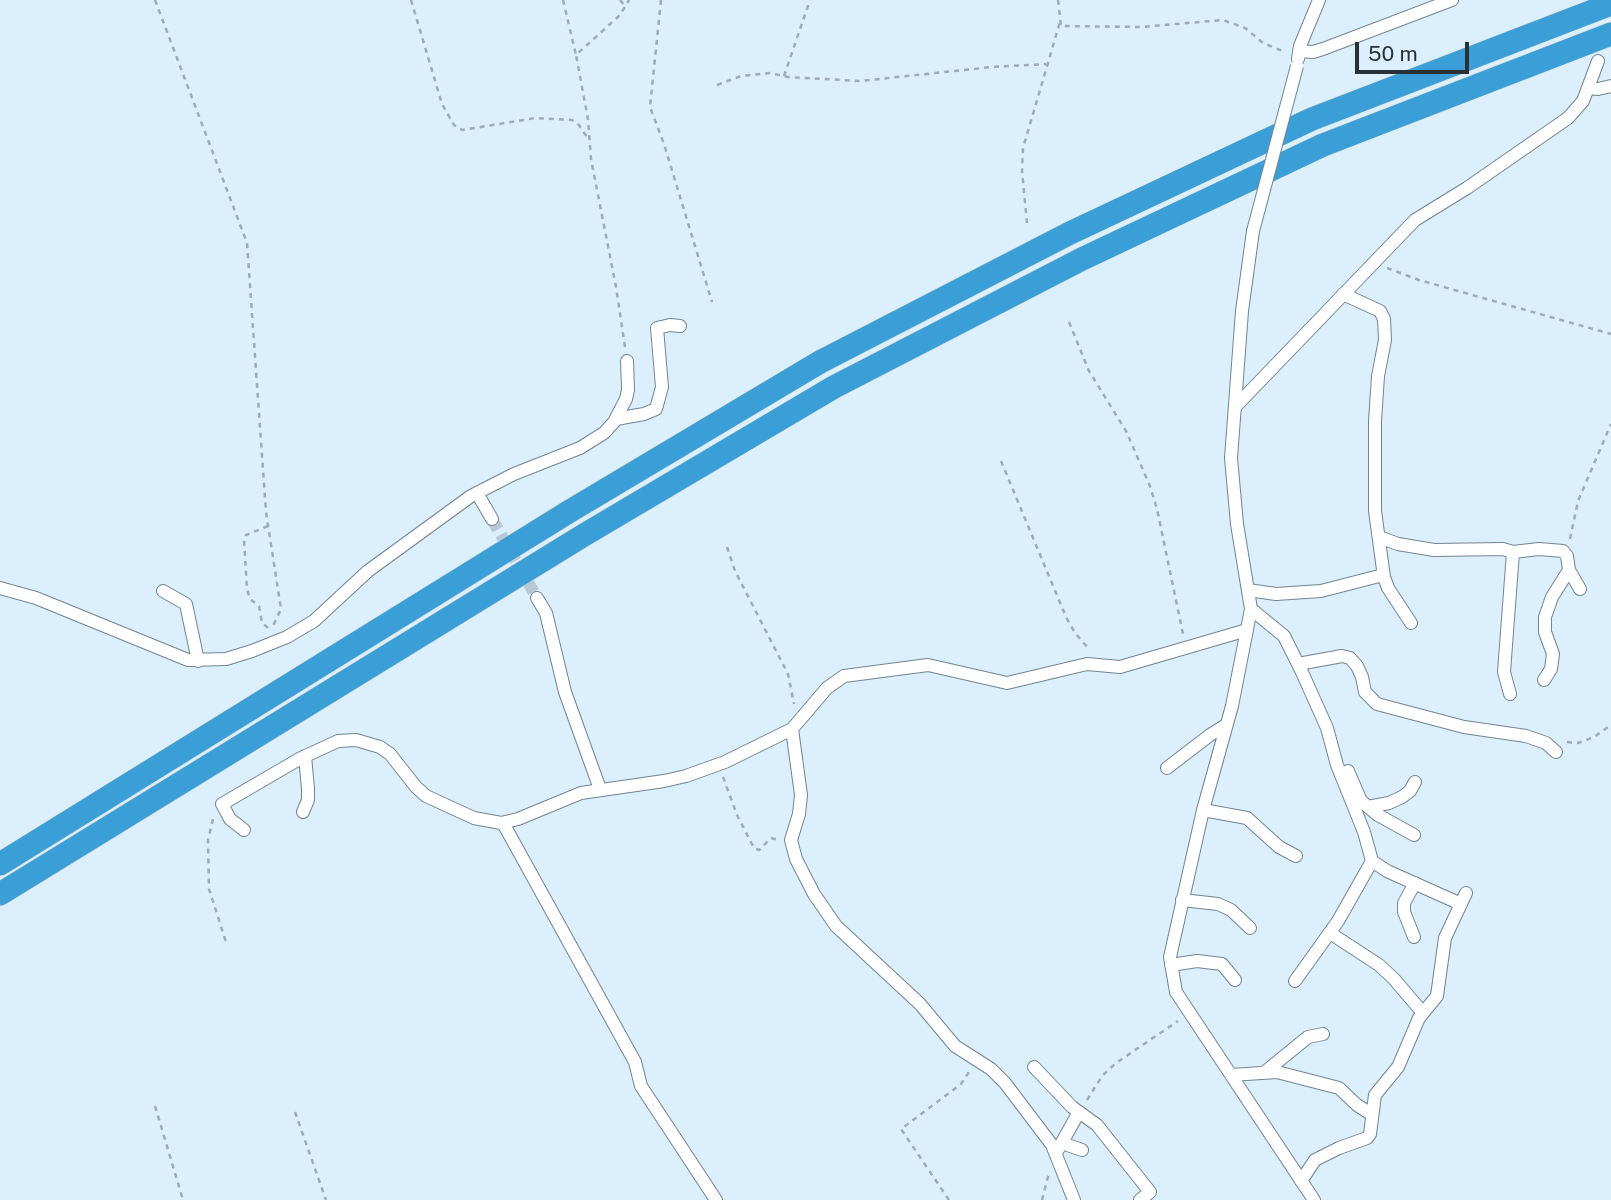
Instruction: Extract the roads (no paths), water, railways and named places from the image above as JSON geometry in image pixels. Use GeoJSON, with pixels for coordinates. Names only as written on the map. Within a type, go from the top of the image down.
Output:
{"type":"FeatureCollection","features":[{"type":"Feature","properties":{"kind":"highway"},"geometry":{"type":"LineString","coordinates":[[0,864],[570,511],[820,362],[1070,233],[1312,119],[1611,4]]}},
{"type":"Feature","properties":{"kind":"highway"},"geometry":{"type":"LineString","coordinates":[[0,894],[584,536],[834,387],[1082,259],[1323,145],[1611,34]]}},
{"type":"Feature","properties":{"kind":"street"},"geometry":{"type":"LineString","coordinates":[[1314,1200],[1176,992],[1170,957],[1251,609],[1237,524],[1231,458],[1242,310],[1253,231],[1299,51],[1319,0]]}},
{"type":"Feature","properties":{"kind":"street"},"geometry":{"type":"LineString","coordinates":[[1299,51],[1313,52],[1323,49],[1452,0]]}},
{"type":"Feature","properties":{"kind":"street"},"geometry":{"type":"LineString","coordinates":[[1236,406],[1415,220],[1467,188],[1568,118],[1583,101],[1598,61]]}},
{"type":"Feature","properties":{"kind":"street"},"geometry":{"type":"LineString","coordinates":[[1588,88],[1611,86]]}},
{"type":"Feature","properties":{"kind":"street"},"geometry":{"type":"LineString","coordinates":[[1343,294],[1380,312],[1384,319],[1385,340],[1378,376],[1375,500],[1383,575],[1388,588],[1411,623]]}},
{"type":"Feature","properties":{"kind":"street"},"geometry":{"type":"LineString","coordinates":[[616,419],[656,409],[662,376],[657,328],[680,326]]}},
{"type":"Feature","properties":{"kind":"street"},"geometry":{"type":"LineString","coordinates":[[627,361],[628,392],[637,415]]}},
{"type":"Feature","properties":{"kind":"street"},"geometry":{"type":"LineString","coordinates":[[0,588],[36,598],[188,660],[226,659],[287,637],[314,621],[368,571],[477,493],[514,474],[590,443],[604,433],[616,419],[628,392]]}},
{"type":"Feature","properties":{"kind":"street"},"geometry":{"type":"LineString","coordinates":[[477,493],[492,519]]}},
{"type":"Feature","properties":{"kind":"street"},"geometry":{"type":"LineString","coordinates":[[1379,537],[1388,542],[1417,548],[1563,551],[1569,570],[1580,589]]}},
{"type":"Feature","properties":{"kind":"street"},"geometry":{"type":"LineString","coordinates":[[1510,694],[1504,672],[1513,552]]}},
{"type":"Feature","properties":{"kind":"street"},"geometry":{"type":"LineString","coordinates":[[1544,680],[1551,669],[1553,654],[1545,632],[1545,617],[1552,597],[1569,570]]}},
{"type":"Feature","properties":{"kind":"street"},"geometry":{"type":"LineString","coordinates":[[1248,590],[1276,594],[1313,592],[1383,575]]}},
{"type":"Feature","properties":{"kind":"street"},"geometry":{"type":"LineString","coordinates":[[163,591],[186,604],[198,661]]}},
{"type":"Feature","properties":{"kind":"street"},"geometry":{"type":"LineString","coordinates":[[537,598],[546,613],[565,692],[600,789]]}},
{"type":"Feature","properties":{"kind":"street"},"geometry":{"type":"LineString","coordinates":[[1251,609],[1284,636],[1298,664],[1329,734],[1337,765],[1364,832],[1372,861],[1415,883],[1463,899],[1443,947],[1437,996],[1423,1013],[1398,1067],[1375,1095],[1371,1128],[1367,1138],[1322,1155],[1310,1165],[1301,1181]]}},
{"type":"Feature","properties":{"kind":"street"},"geometry":{"type":"LineString","coordinates":[[244,831],[230,819],[222,804],[305,756],[338,741],[369,742],[390,754],[426,796],[474,818],[503,823],[580,793],[679,778],[718,764],[792,729],[827,688],[844,676],[928,666],[1007,683],[1087,664],[1120,667],[1247,630]]}},
{"type":"Feature","properties":{"kind":"street"},"geometry":{"type":"LineString","coordinates":[[1298,664],[1342,656],[1350,658],[1357,666],[1365,692],[1377,704],[1464,727],[1526,736],[1553,750]]}},
{"type":"Feature","properties":{"kind":"street"},"geometry":{"type":"LineString","coordinates":[[1167,768],[1226,725]]}},
{"type":"Feature","properties":{"kind":"street"},"geometry":{"type":"LineString","coordinates":[[792,729],[801,795],[791,841],[804,878],[836,926],[920,1004],[955,1046],[991,1069],[1005,1083],[1059,1148],[1074,1200]]}},
{"type":"Feature","properties":{"kind":"street"},"geometry":{"type":"LineString","coordinates":[[1329,734],[1339,744],[1361,801],[1414,835]]}},
{"type":"Feature","properties":{"kind":"street"},"geometry":{"type":"LineString","coordinates":[[303,812],[308,800],[305,756]]}},
{"type":"Feature","properties":{"kind":"street"},"geometry":{"type":"LineString","coordinates":[[1368,807],[1395,800],[1410,791],[1415,782]]}},
{"type":"Feature","properties":{"kind":"street"},"geometry":{"type":"LineString","coordinates":[[1203,810],[1247,818],[1279,847],[1296,856]]}},
{"type":"Feature","properties":{"kind":"street"},"geometry":{"type":"LineString","coordinates":[[503,823],[635,1062],[641,1086],[716,1200]]}},
{"type":"Feature","properties":{"kind":"street"},"geometry":{"type":"LineString","coordinates":[[1295,981],[1330,933],[1372,861]]}},
{"type":"Feature","properties":{"kind":"street"},"geometry":{"type":"LineString","coordinates":[[1414,937],[1404,912],[1404,903],[1415,883]]}},
{"type":"Feature","properties":{"kind":"street"},"geometry":{"type":"LineString","coordinates":[[1182,900],[1209,902],[1225,907],[1250,928]]}},
{"type":"Feature","properties":{"kind":"street"},"geometry":{"type":"LineString","coordinates":[[1330,933],[1379,965],[1423,1013]]}},
{"type":"Feature","properties":{"kind":"street"},"geometry":{"type":"LineString","coordinates":[[1171,965],[1197,961],[1222,964],[1235,980]]}},
{"type":"Feature","properties":{"kind":"street"},"geometry":{"type":"LineString","coordinates":[[1265,1072],[1308,1037],[1323,1034]]}},
{"type":"Feature","properties":{"kind":"street"},"geometry":{"type":"LineString","coordinates":[[1034,1067],[1079,1112],[1094,1121],[1148,1197]]}},
{"type":"Feature","properties":{"kind":"street"},"geometry":{"type":"LineString","coordinates":[[1231,1075],[1277,1072],[1339,1088],[1371,1114]]}},
{"type":"Feature","properties":{"kind":"street"},"geometry":{"type":"LineString","coordinates":[[1059,1148],[1079,1112]]}},
{"type":"Feature","properties":{"kind":"street"},"geometry":{"type":"LineString","coordinates":[[1059,1148],[1082,1150]]}},
{"type":"Feature","properties":{"kind":"tunnel"},"geometry":{"type":"LineString","coordinates":[[492,519],[537,598]]}}]}
